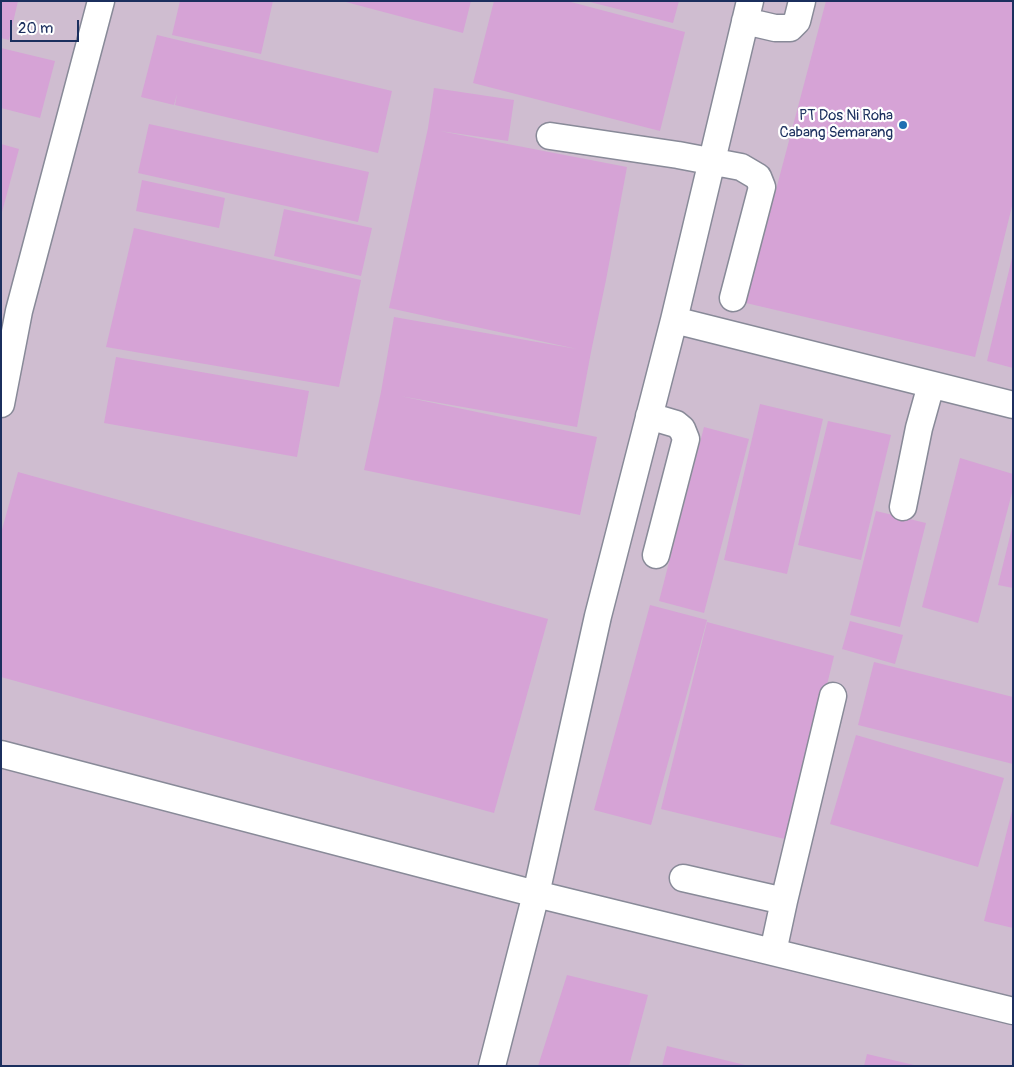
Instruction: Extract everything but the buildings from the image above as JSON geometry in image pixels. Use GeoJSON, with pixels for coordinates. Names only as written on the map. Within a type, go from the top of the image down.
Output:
{"type":"FeatureCollection","features":[{"type":"Feature","properties":{"kind":"lane"},"geometry":{"type":"LineString","coordinates":[[1,404],[19,311],[101,1]]}},
{"type":"Feature","properties":{"kind":"lane"},"geometry":{"type":"LineString","coordinates":[[492,1066],[536,894],[598,616],[674,320],[748,11],[775,28],[790,28],[797,21],[802,1]]}},
{"type":"Feature","properties":{"kind":"lane"},"geometry":{"type":"LineString","coordinates":[[550,136],[711,161],[741,167],[758,177],[762,187],[734,298]]}},
{"type":"Feature","properties":{"kind":"lane"},"geometry":{"type":"LineString","coordinates":[[674,320],[1013,405]]}},
{"type":"Feature","properties":{"kind":"lane"},"geometry":{"type":"LineString","coordinates":[[903,507],[919,428],[931,385]]}},
{"type":"Feature","properties":{"kind":"lane"},"geometry":{"type":"LineString","coordinates":[[649,416],[676,424],[682,429],[686,439],[656,555]]}},
{"type":"Feature","properties":{"kind":"lane"},"geometry":{"type":"LineString","coordinates":[[773,952],[833,696]]}},
{"type":"Feature","properties":{"kind":"lane"},"geometry":{"type":"LineString","coordinates":[[1,754],[536,894],[1013,1011]]}},
{"type":"Feature","properties":{"kind":"lane"},"geometry":{"type":"LineString","coordinates":[[683,878],[784,901]]}},
{"type":"Feature","properties":{"kind":"shaded area"},"geometry":{"type":"Polygon","coordinates":[[[1,1],[1013,1],[1013,1066],[1,1066],[1,1]]]}},
{"type":"Feature","properties":{"kind":"place","name":"PT Dos Ni Roha Cabang Semarang"},"geometry":{"type":"Point","coordinates":[903,125]}}]}
